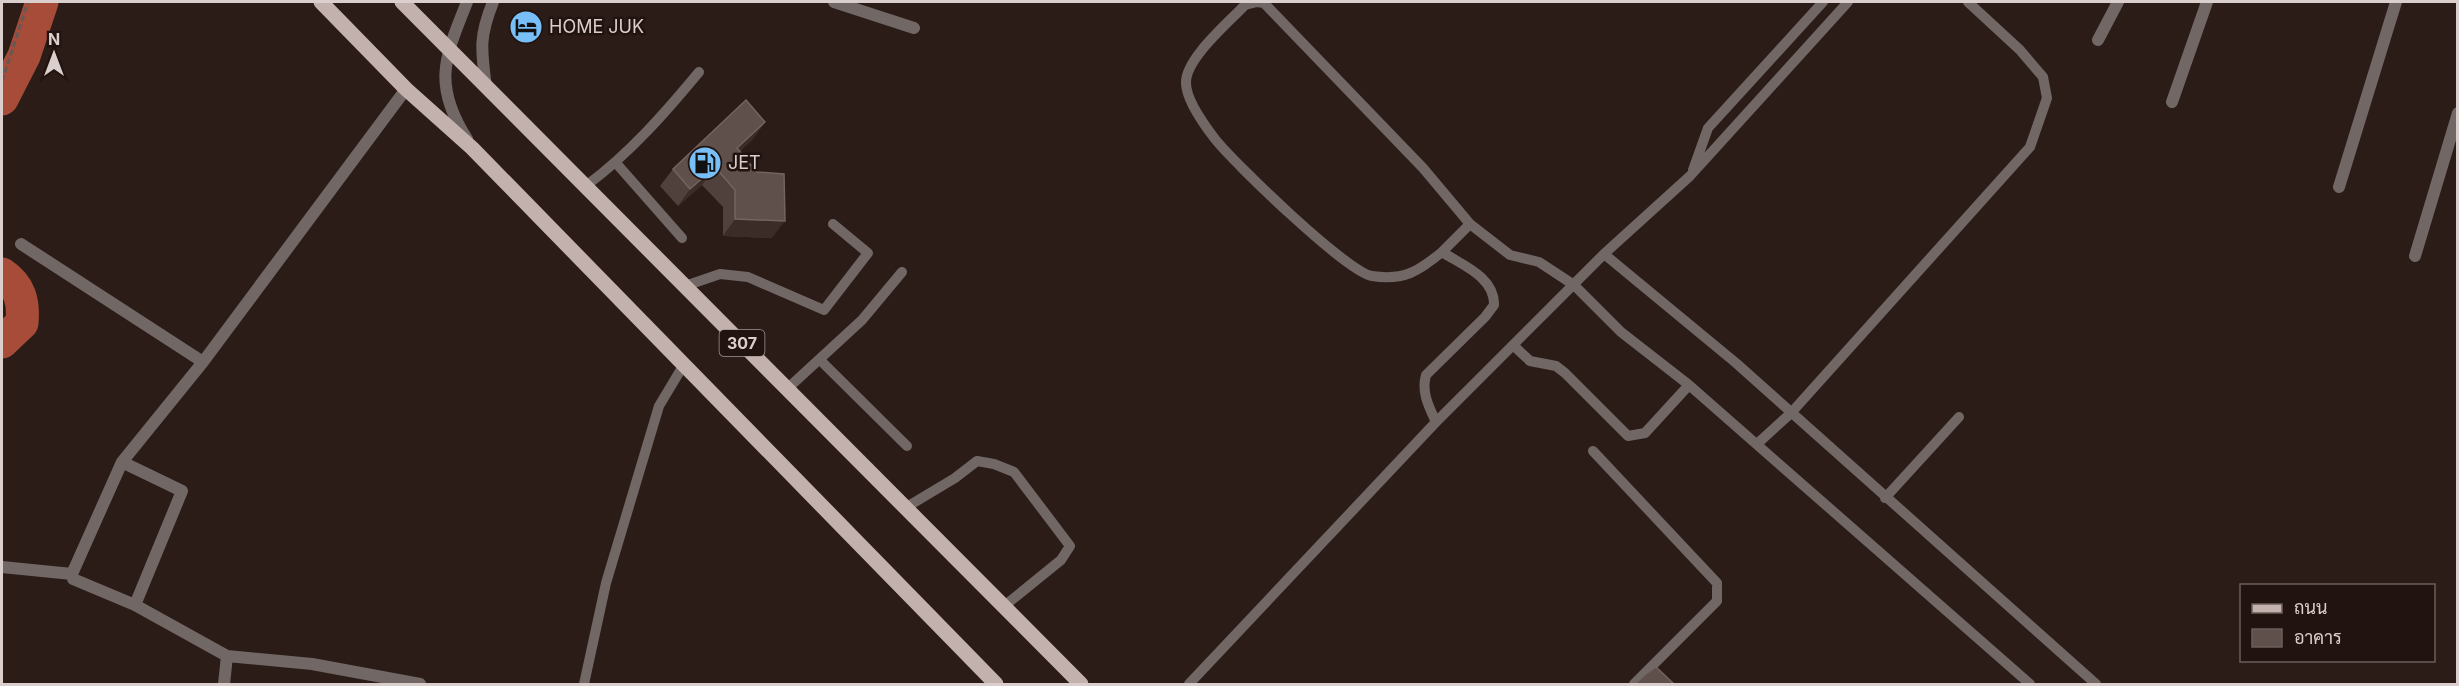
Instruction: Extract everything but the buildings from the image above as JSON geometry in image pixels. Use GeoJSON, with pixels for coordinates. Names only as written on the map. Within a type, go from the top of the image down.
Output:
{"type":"FeatureCollection","features":[{"type":"Feature","properties":{"kind":"main road"},"geometry":{"type":"LineString","coordinates":[[321,2],[406,89],[472,148],[996,684]]}},
{"type":"Feature","properties":{"kind":"main road","name":"307"},"geometry":{"type":"LineString","coordinates":[[402,2],[587,184],[685,286],[1079,683]]}},
{"type":"Feature","properties":{"kind":"street"},"geometry":{"type":"LineString","coordinates":[[467,2],[449,48],[445,69],[447,101],[454,120],[472,148]]}},
{"type":"Feature","properties":{"kind":"street"},"geometry":{"type":"LineString","coordinates":[[486,87],[481,52],[482,30],[494,2]]}},
{"type":"Feature","properties":{"kind":"street"},"geometry":{"type":"LineString","coordinates":[[834,2],[914,28]]}},
{"type":"Feature","properties":{"kind":"street"},"geometry":{"type":"LineString","coordinates":[[2098,40],[2118,2]]}},
{"type":"Feature","properties":{"kind":"street"},"geometry":{"type":"LineString","coordinates":[[2172,102],[2206,2]]}},
{"type":"Feature","properties":{"kind":"street"},"geometry":{"type":"LineString","coordinates":[[2339,187],[2396,2]]}},
{"type":"Feature","properties":{"kind":"street"},"geometry":{"type":"LineString","coordinates":[[406,89],[203,362],[122,462],[72,574],[73,579],[135,605],[227,656],[312,664],[420,684]]}},
{"type":"Feature","properties":{"kind":"street"},"geometry":{"type":"LineString","coordinates":[[2415,256],[2457,113]]}},
{"type":"Feature","properties":{"kind":"street"},"geometry":{"type":"LineString","coordinates":[[21,244],[203,362]]}},
{"type":"Feature","properties":{"kind":"street"},"geometry":{"type":"LineString","coordinates":[[122,462],[182,491],[135,605]]}},
{"type":"Feature","properties":{"kind":"street"},"geometry":{"type":"LineString","coordinates":[[2,567],[72,574]]}},
{"type":"Feature","properties":{"kind":"street"},"geometry":{"type":"LineString","coordinates":[[224,684],[227,656]]}},
{"type":"Feature","properties":{"kind":"lane"},"geometry":{"type":"LineString","coordinates":[[1690,176],[1708,128],[1823,2]]}},
{"type":"Feature","properties":{"kind":"lane"},"geometry":{"type":"LineString","coordinates":[[1190,684],[1436,422],[1604,254],[1690,176],[1848,2]]}},
{"type":"Feature","properties":{"kind":"lane"},"geometry":{"type":"LineString","coordinates":[[1757,444],[1791,412],[2030,147],[2047,98],[2043,77],[2020,50],[1968,2]]}},
{"type":"Feature","properties":{"kind":"lane"},"geometry":{"type":"LineString","coordinates":[[1470,224],[1442,252],[1417,272],[1397,277],[1370,276],[1325,247],[1215,140],[1193,103],[1185,84],[1191,63],[1245,5],[1264,3],[1423,168],[1470,224],[1510,255],[1539,262],[1574,285],[1621,332],[1689,385],[2030,684]]}},
{"type":"Feature","properties":{"kind":"lane"},"geometry":{"type":"LineString","coordinates":[[587,184],[616,163],[670,107],[699,72]]}},
{"type":"Feature","properties":{"kind":"lane"},"geometry":{"type":"LineString","coordinates":[[616,163],[682,238]]}},
{"type":"Feature","properties":{"kind":"lane"},"geometry":{"type":"LineString","coordinates":[[685,286],[720,274],[748,277],[824,310],[868,253],[833,224]]}},
{"type":"Feature","properties":{"kind":"lane"},"geometry":{"type":"LineString","coordinates":[[1436,422],[1425,396],[1423,384],[1426,375],[1485,317],[1494,305],[1491,288],[1477,273],[1442,252]]}},
{"type":"Feature","properties":{"kind":"lane"},"geometry":{"type":"LineString","coordinates":[[1604,254],[1719,348],[2096,684]]}},
{"type":"Feature","properties":{"kind":"lane"},"geometry":{"type":"LineString","coordinates":[[788,389],[862,320],[902,272]]}},
{"type":"Feature","properties":{"kind":"lane"},"geometry":{"type":"LineString","coordinates":[[1514,346],[1530,361],[1556,366],[1565,373],[1628,436],[1645,433],[1689,385]]}},
{"type":"Feature","properties":{"kind":"lane"},"geometry":{"type":"LineString","coordinates":[[820,360],[907,446]]}},
{"type":"Feature","properties":{"kind":"lane"},"geometry":{"type":"LineString","coordinates":[[584,684],[606,583],[659,406],[683,366]]}},
{"type":"Feature","properties":{"kind":"lane"},"geometry":{"type":"LineString","coordinates":[[1885,498],[1959,417]]}},
{"type":"Feature","properties":{"kind":"lane"},"geometry":{"type":"LineString","coordinates":[[1593,450],[1717,583],[1717,601],[1634,684]]}},
{"type":"Feature","properties":{"kind":"lane"},"geometry":{"type":"LineString","coordinates":[[905,508],[956,478],[977,461],[1014,472],[1070,546],[1061,560],[1004,607]]}},
{"type":"Feature","properties":{"kind":"path"},"geometry":{"type":"LineString","coordinates":[[2,81],[28,2]]}},
{"type":"Feature","properties":{"kind":"waterway"},"geometry":{"type":"LineString","coordinates":[[2,99],[24,56],[42,2]]}},
{"type":"Feature","properties":{"kind":"waterway"},"geometry":{"type":"LineString","coordinates":[[2,274],[13,284],[20,295],[22,315],[22,323],[2,342]]}},
{"type":"Feature","properties":{"kind":"place","name":"HOME JUK"},"geometry":{"type":"Point","coordinates":[526,27]}},
{"type":"Feature","properties":{"kind":"place","name":"JET"},"geometry":{"type":"Point","coordinates":[705,163]}}]}
